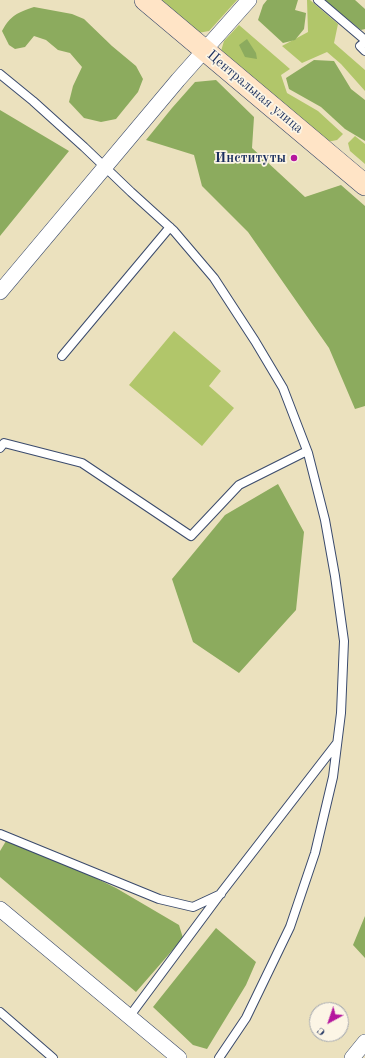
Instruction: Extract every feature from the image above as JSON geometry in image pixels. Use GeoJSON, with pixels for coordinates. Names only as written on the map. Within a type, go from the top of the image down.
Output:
{"type":"FeatureCollection","features":[{"type":"Feature","properties":{"kind":"main road","name":"Центральная улица"},"geometry":{"type":"LineString","coordinates":[[145,0],[365,185]]}},
{"type":"Feature","properties":{"kind":"street"},"geometry":{"type":"LineString","coordinates":[[0,292],[104,167],[249,0]]}},
{"type":"Feature","properties":{"kind":"street"},"geometry":{"type":"LineString","coordinates":[[0,909],[179,1058]]}},
{"type":"Feature","properties":{"kind":"street"},"geometry":{"type":"LineString","coordinates":[[352,1058],[365,1042]]}},
{"type":"Feature","properties":{"kind":"lane"},"geometry":{"type":"LineString","coordinates":[[318,0],[365,41],[360,46],[365,51]]}},
{"type":"Feature","properties":{"kind":"lane"},"geometry":{"type":"LineString","coordinates":[[0,74],[33,101],[170,227],[214,278],[283,388],[307,451],[325,520],[344,641],[341,713],[333,777],[315,854],[290,927],[246,1018],[219,1058]]}},
{"type":"Feature","properties":{"kind":"lane"},"geometry":{"type":"LineString","coordinates":[[62,356],[170,227]]}},
{"type":"Feature","properties":{"kind":"lane"},"geometry":{"type":"LineString","coordinates":[[0,448],[4,443],[82,463],[191,536],[239,484],[307,451]]}},
{"type":"Feature","properties":{"kind":"lane"},"geometry":{"type":"LineString","coordinates":[[129,1017],[221,893],[337,743]]}},
{"type":"Feature","properties":{"kind":"lane"},"geometry":{"type":"LineString","coordinates":[[0,834],[159,899],[193,906],[221,893]]}},
{"type":"Feature","properties":{"kind":"lane"},"geometry":{"type":"LineString","coordinates":[[0,1012],[53,1058]]}},
{"type":"Feature","properties":{"kind":"green space"},"geometry":{"type":"Polygon","coordinates":[[[157,0],[237,0],[209,31],[198,33],[157,0]]]}},
{"type":"Feature","properties":{"kind":"green space"},"geometry":{"type":"Polygon","coordinates":[[[267,0],[298,0],[295,10],[306,13],[304,29],[295,40],[283,43],[258,20],[263,5],[267,0]]]}},
{"type":"Feature","properties":{"kind":"green space"},"geometry":{"type":"Polygon","coordinates":[[[307,0],[310,0],[338,24],[334,43],[365,70],[365,91],[341,64],[327,52],[302,63],[282,46],[308,32],[307,0]]]}},
{"type":"Feature","properties":{"kind":"green space"},"geometry":{"type":"Polygon","coordinates":[[[324,0],[355,0],[365,9],[365,29],[361,30],[324,0]]]}},
{"type":"Feature","properties":{"kind":"green space"},"geometry":{"type":"Polygon","coordinates":[[[34,7],[72,14],[84,19],[112,46],[136,66],[143,79],[138,92],[116,119],[101,122],[84,118],[69,102],[73,86],[82,67],[70,53],[58,50],[46,40],[34,36],[25,47],[15,49],[9,45],[2,31],[8,21],[15,15],[34,7]]]}},
{"type":"Feature","properties":{"kind":"green space"},"geometry":{"type":"Polygon","coordinates":[[[239,25],[290,69],[281,75],[287,93],[318,111],[343,134],[337,140],[327,142],[221,51],[224,41],[239,25]]]}},
{"type":"Feature","properties":{"kind":"green space"},"geometry":{"type":"Polygon","coordinates":[[[247,39],[256,53],[257,59],[245,57],[239,45],[247,39]]]}},
{"type":"Feature","properties":{"kind":"green space"},"geometry":{"type":"Polygon","coordinates":[[[314,60],[334,61],[351,89],[365,100],[365,141],[345,129],[321,107],[289,89],[286,78],[314,60]]]}},
{"type":"Feature","properties":{"kind":"green space"},"geometry":{"type":"Polygon","coordinates":[[[216,80],[254,117],[252,148],[305,197],[341,185],[365,206],[365,406],[355,409],[329,348],[248,232],[202,186],[194,155],[146,140],[195,82],[216,80]]]}},
{"type":"Feature","properties":{"kind":"green space"},"geometry":{"type":"Polygon","coordinates":[[[0,110],[69,151],[0,236],[0,110]]]}},
{"type":"Feature","properties":{"kind":"green space"},"geometry":{"type":"Polygon","coordinates":[[[355,136],[365,144],[365,164],[350,151],[348,143],[355,136]]]}},
{"type":"Feature","properties":{"kind":"green space"},"geometry":{"type":"Polygon","coordinates":[[[174,331],[221,371],[209,386],[234,408],[202,446],[129,385],[174,331]]]}},
{"type":"Feature","properties":{"kind":"green space"},"geometry":{"type":"Polygon","coordinates":[[[278,484],[304,532],[296,610],[239,673],[193,642],[172,579],[225,515],[278,484]]]}},
{"type":"Feature","properties":{"kind":"green space"},"geometry":{"type":"Polygon","coordinates":[[[9,836],[116,888],[179,925],[183,938],[136,992],[0,877],[0,851],[9,836]]]}},
{"type":"Feature","properties":{"kind":"green space"},"geometry":{"type":"Polygon","coordinates":[[[365,916],[365,958],[353,945],[365,916]]]}},
{"type":"Feature","properties":{"kind":"green space"},"geometry":{"type":"Polygon","coordinates":[[[216,928],[256,962],[246,985],[207,1049],[193,1045],[153,1007],[216,928]]]}},
{"type":"Feature","properties":{"kind":"place","name":"Институты"},"geometry":{"type":"Point","coordinates":[294,158]}}]}
